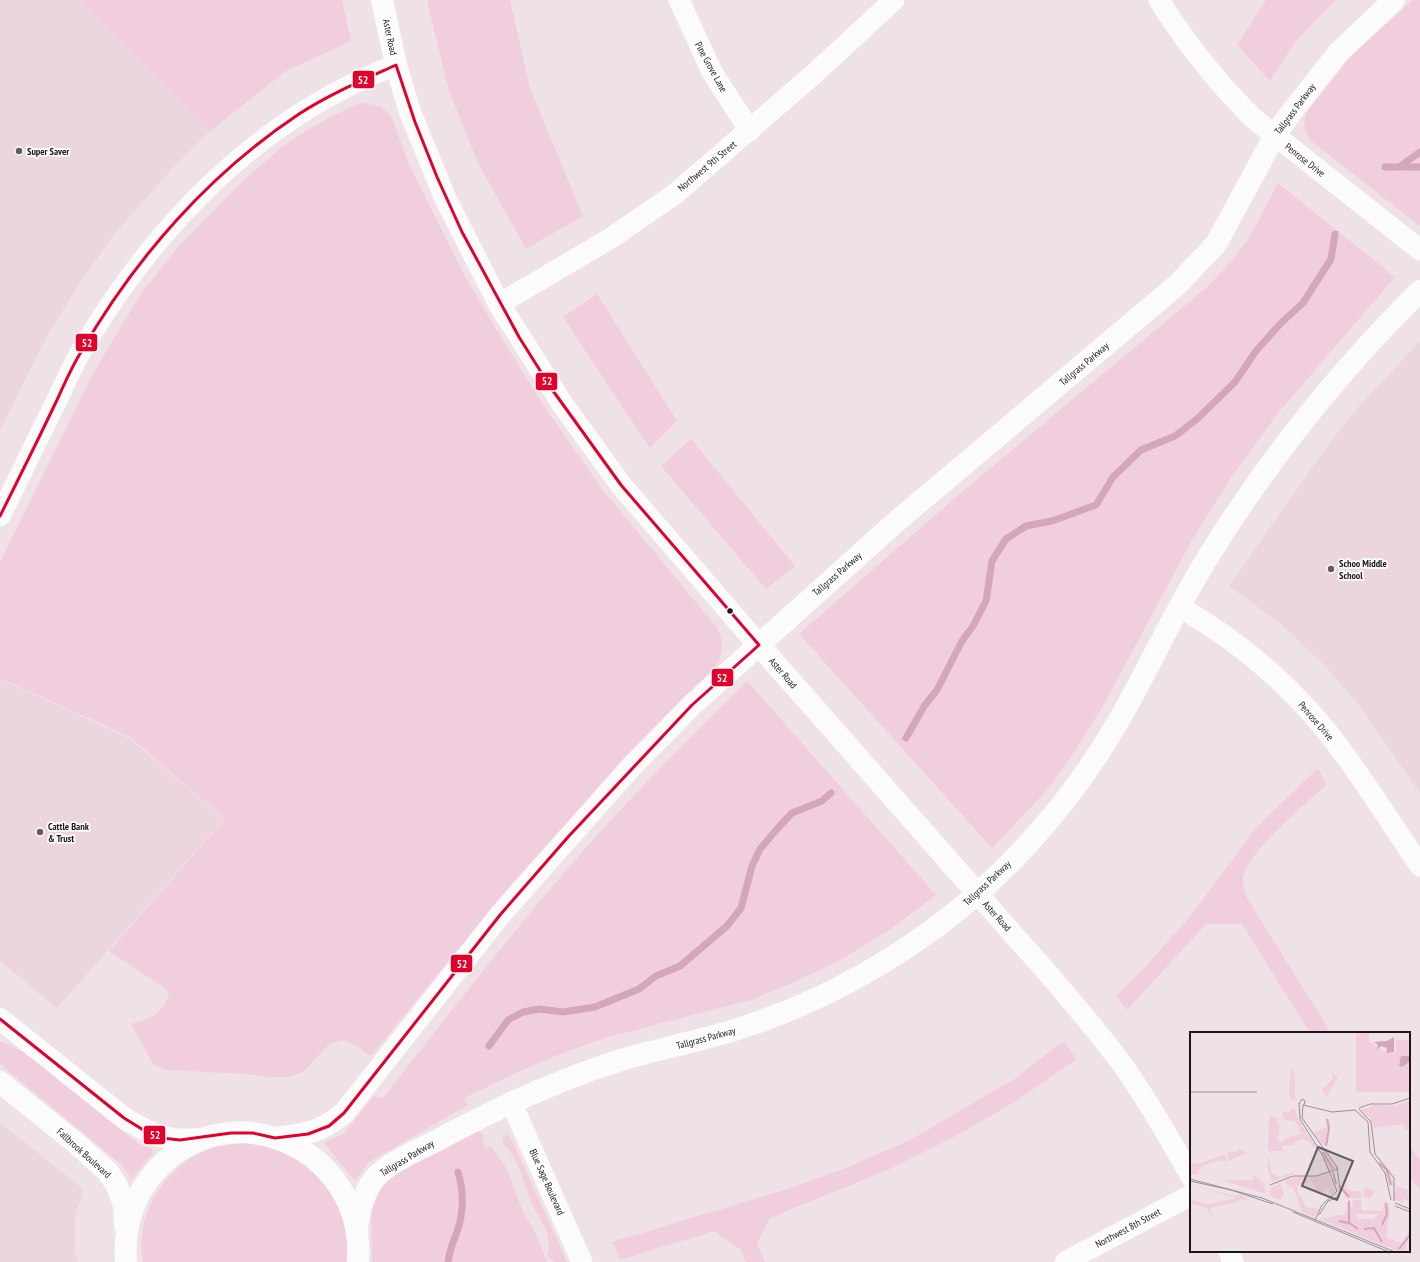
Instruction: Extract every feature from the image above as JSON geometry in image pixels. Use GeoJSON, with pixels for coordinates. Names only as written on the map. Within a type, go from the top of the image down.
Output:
{"type":"FeatureCollection","features":[{"type":"Feature","properties":{"kind":"street","name":"Aster Road"},"geometry":{"type":"LineString","coordinates":[[382,0],[396,65],[428,159],[466,242],[499,304],[563,405],[621,485],[759,645],[1043,968],[1120,1061],[1163,1125],[1190,1174]]}},
{"type":"Feature","properties":{"kind":"street","name":"Pine Grove Lane"},"geometry":{"type":"LineString","coordinates":[[679,0],[712,72],[750,131]]}},
{"type":"Feature","properties":{"kind":"street","name":"Northwest 9th Street"},"geometry":{"type":"LineString","coordinates":[[499,304],[611,238],[675,194],[750,131],[894,0]]}},
{"type":"Feature","properties":{"kind":"street","name":"Penrose Drive"},"geometry":{"type":"LineString","coordinates":[[1159,0],[1202,59],[1237,102],[1275,135],[1420,250]]}},
{"type":"Feature","properties":{"kind":"street","name":"Tallgrass Parkway"},"geometry":{"type":"LineString","coordinates":[[275,1138],[308,1134],[329,1126],[344,1114],[500,915],[632,766],[692,705],[897,521],[1177,285],[1198,265],[1216,244],[1275,135],[1338,53],[1394,0]]}},
{"type":"Feature","properties":{"kind":"street"},"geometry":{"type":"LineString","coordinates":[[0,516],[83,348],[118,291],[187,207],[224,172],[273,131],[310,107],[367,76],[396,65]]}},
{"type":"Feature","properties":{"kind":"street","name":"Tallgrass Parkway"},"geometry":{"type":"LineString","coordinates":[[357,1226],[366,1190],[381,1172],[423,1148],[511,1102],[564,1080],[623,1060],[709,1038],[750,1025],[805,1004],[833,991],[911,945],[955,913],[1014,859],[1069,796],[1118,721],[1208,557],[1272,460],[1359,354],[1420,291]]}},
{"type":"Feature","properties":{"kind":"street","name":"Penrose Drive"},"geometry":{"type":"LineString","coordinates":[[1181,608],[1203,620],[1262,664],[1308,711],[1346,757],[1420,866]]}},
{"type":"Feature","properties":{"kind":"street"},"geometry":{"type":"LineString","coordinates":[[0,1019],[124,1118],[145,1131],[162,1138],[180,1140],[209,1138],[238,1133],[253,1134],[275,1138],[295,1146],[307,1153],[328,1171],[341,1187],[350,1206],[357,1226],[359,1248],[358,1262]]}},
{"type":"Feature","properties":{"kind":"street","name":"Fallbrook Boulevard"},"geometry":{"type":"LineString","coordinates":[[0,1082],[108,1172],[117,1186],[124,1204],[126,1255]]}},
{"type":"Feature","properties":{"kind":"street","name":"Blue Sage Boulevard"},"geometry":{"type":"LineString","coordinates":[[511,1102],[582,1262]]}},
{"type":"Feature","properties":{"kind":"street"},"geometry":{"type":"LineString","coordinates":[[126,1255],[127,1226],[134,1206],[143,1188],[156,1170],[172,1156],[189,1145],[209,1138]]}},
{"type":"Feature","properties":{"kind":"street","name":"Northwest 8th Street"},"geometry":{"type":"LineString","coordinates":[[1065,1262],[1190,1196]]}},
{"type":"Feature","properties":{"kind":"street"},"geometry":{"type":"LineString","coordinates":[[1229,1252],[1234,1262]]}},
{"type":"Feature","properties":{"kind":"shaded area"},"geometry":{"type":"Polygon","coordinates":[[[0,0],[78,0],[210,131],[172,169],[114,234],[79,284],[44,341],[0,431],[0,0]]]}},
{"type":"Feature","properties":{"kind":"shaded area"},"geometry":{"type":"Polygon","coordinates":[[[78,0],[342,0],[351,41],[286,71],[210,131],[78,0]]]}},
{"type":"Feature","properties":{"kind":"shaded area"},"geometry":{"type":"Polygon","coordinates":[[[427,0],[510,0],[530,88],[583,216],[526,249],[478,163],[448,88],[427,0]]]}},
{"type":"Feature","properties":{"kind":"shaded area"},"geometry":{"type":"Polygon","coordinates":[[[1266,0],[1336,0],[1295,42],[1270,81],[1237,45],[1266,0]]]}},
{"type":"Feature","properties":{"kind":"shaded area"},"geometry":{"type":"Polygon","coordinates":[[[1413,0],[1420,0],[1420,226],[1311,141],[1304,124],[1306,113],[1351,56],[1413,0]]]}},
{"type":"Feature","properties":{"kind":"shaded area"},"geometry":{"type":"Polygon","coordinates":[[[361,103],[380,106],[391,116],[409,164],[461,269],[542,403],[602,489],[718,629],[722,648],[716,666],[636,746],[515,880],[371,1056],[345,1040],[330,1043],[304,1071],[289,1077],[166,1070],[153,1064],[131,1024],[149,1018],[162,1008],[169,996],[166,989],[109,951],[225,819],[130,737],[0,678],[0,562],[93,374],[141,294],[177,248],[246,178],[282,147],[304,132],[338,113],[361,103]]]}},
{"type":"Feature","properties":{"kind":"shaded area"},"geometry":{"type":"Polygon","coordinates":[[[1278,183],[1395,277],[1278,413],[1232,476],[1192,540],[1103,706],[1075,751],[1047,790],[992,848],[799,634],[956,497],[1207,287],[1230,263],[1248,240],[1278,183]]]}},
{"type":"Feature","properties":{"kind":"shaded area"},"geometry":{"type":"Polygon","coordinates":[[[597,294],[677,421],[650,448],[563,317],[597,294]]]}},
{"type":"Feature","properties":{"kind":"shaded area","name":"Schoo Middle School"},"geometry":{"type":"Polygon","coordinates":[[[1420,341],[1420,793],[1358,704],[1327,668],[1279,622],[1229,586],[1323,452],[1353,413],[1420,341]]]}},
{"type":"Feature","properties":{"kind":"shaded area"},"geometry":{"type":"Polygon","coordinates":[[[691,439],[795,566],[766,589],[661,466],[691,439]]]}},
{"type":"Feature","properties":{"kind":"shaded area"},"geometry":{"type":"Polygon","coordinates":[[[0,679],[129,738],[224,819],[57,1008],[0,961],[0,679]]]}},
{"type":"Feature","properties":{"kind":"shaded area"},"geometry":{"type":"Polygon","coordinates":[[[747,681],[936,895],[892,928],[842,959],[796,981],[754,999],[605,1038],[563,1053],[518,1072],[464,1098],[468,1105],[369,1162],[355,1181],[324,1143],[344,1133],[374,1096],[383,1098],[489,964],[571,865],[635,794],[747,681]]]}},
{"type":"Feature","properties":{"kind":"shaded area"},"geometry":{"type":"Polygon","coordinates":[[[1318,768],[1326,785],[1266,841],[1247,866],[1243,877],[1243,882],[1247,898],[1330,1032],[1309,1032],[1242,924],[1206,924],[1127,1010],[1116,996],[1145,967],[1193,913],[1256,828],[1318,768]]]}},
{"type":"Feature","properties":{"kind":"shaded area"},"geometry":{"type":"Polygon","coordinates":[[[0,1041],[24,1052],[137,1143],[152,1149],[153,1153],[131,1179],[122,1165],[0,1064],[0,1041]]]}},
{"type":"Feature","properties":{"kind":"shaded area"},"geometry":{"type":"Polygon","coordinates":[[[1063,1041],[1077,1059],[1013,1103],[954,1137],[892,1168],[770,1218],[757,1243],[765,1262],[746,1262],[741,1250],[714,1231],[620,1260],[612,1242],[791,1188],[851,1166],[910,1140],[1016,1078],[1063,1041]]]}},
{"type":"Feature","properties":{"kind":"shaded area"},"geometry":{"type":"Polygon","coordinates":[[[0,1123],[84,1190],[75,1215],[75,1250],[77,1262],[0,1262],[0,1123]]]}},
{"type":"Feature","properties":{"kind":"shaded area"},"geometry":{"type":"Polygon","coordinates":[[[477,1129],[483,1135],[483,1144],[487,1148],[491,1146],[507,1169],[523,1212],[535,1232],[547,1262],[372,1262],[371,1210],[384,1183],[397,1173],[477,1129]]]}},
{"type":"Feature","properties":{"kind":"shaded area"},"geometry":{"type":"Polygon","coordinates":[[[508,1135],[511,1138],[567,1262],[554,1262],[547,1255],[549,1248],[547,1231],[533,1206],[515,1158],[502,1142],[503,1137],[508,1135]]]}},
{"type":"Feature","properties":{"kind":"shaded area"},"geometry":{"type":"Polygon","coordinates":[[[243,1143],[276,1148],[293,1156],[308,1166],[321,1179],[332,1193],[340,1209],[345,1226],[347,1243],[346,1262],[143,1262],[141,1244],[143,1227],[148,1210],[156,1194],[166,1180],[193,1157],[209,1149],[243,1143]]]}},
{"type":"Feature","properties":{"kind":"shaded area"},"geometry":{"type":"Polygon","coordinates":[[[1410,1147],[1420,1160],[1420,1190],[1410,1177],[1410,1147]]]}},
{"type":"Feature","properties":{"kind":"waterway"},"geometry":{"type":"LineString","coordinates":[[1399,167],[1420,152]]}},
{"type":"Feature","properties":{"kind":"waterway"},"geometry":{"type":"LineString","coordinates":[[1385,167],[1420,167]]}},
{"type":"Feature","properties":{"kind":"waterway"},"geometry":{"type":"LineString","coordinates":[[906,738],[925,705],[937,690],[962,641],[973,626],[986,601],[992,561],[1006,539],[1026,526],[1052,521],[1096,505],[1113,477],[1141,450],[1175,436],[1197,419],[1235,382],[1256,351],[1281,323],[1303,303],[1331,259],[1335,234]]}},
{"type":"Feature","properties":{"kind":"waterway"},"geometry":{"type":"LineString","coordinates":[[489,1046],[508,1020],[523,1012],[539,1009],[563,1012],[595,1007],[639,989],[656,976],[680,966],[727,926],[741,908],[752,866],[760,849],[777,829],[792,813],[822,801],[831,793]]}},
{"type":"Feature","properties":{"kind":"waterway"},"geometry":{"type":"LineString","coordinates":[[448,1262],[462,1210],[462,1194],[458,1172]]}},
{"type":"Feature","properties":{"kind":"transit line","name":"52"},"geometry":{"type":"LineString","coordinates":[[0,516],[77,358],[102,317],[125,284],[176,220],[235,163],[299,114],[335,94],[396,65],[415,122],[437,177],[462,232],[519,337],[551,388],[621,485],[759,645],[692,705],[568,837],[500,915],[344,1113],[329,1126],[308,1134],[275,1138],[253,1133],[231,1133],[180,1140],[162,1138],[145,1131],[124,1118],[0,1019]]}},
{"type":"Feature","properties":{"kind":"place","name":"Super Saver"},"geometry":{"type":"Point","coordinates":[19,151]}},
{"type":"Feature","properties":{"kind":"place","name":"Schoo Middle School"},"geometry":{"type":"Point","coordinates":[1331,569]}},
{"type":"Feature","properties":{"kind":"place","name":"Cattle Bank & Trust"},"geometry":{"type":"Point","coordinates":[40,832]}}]}
